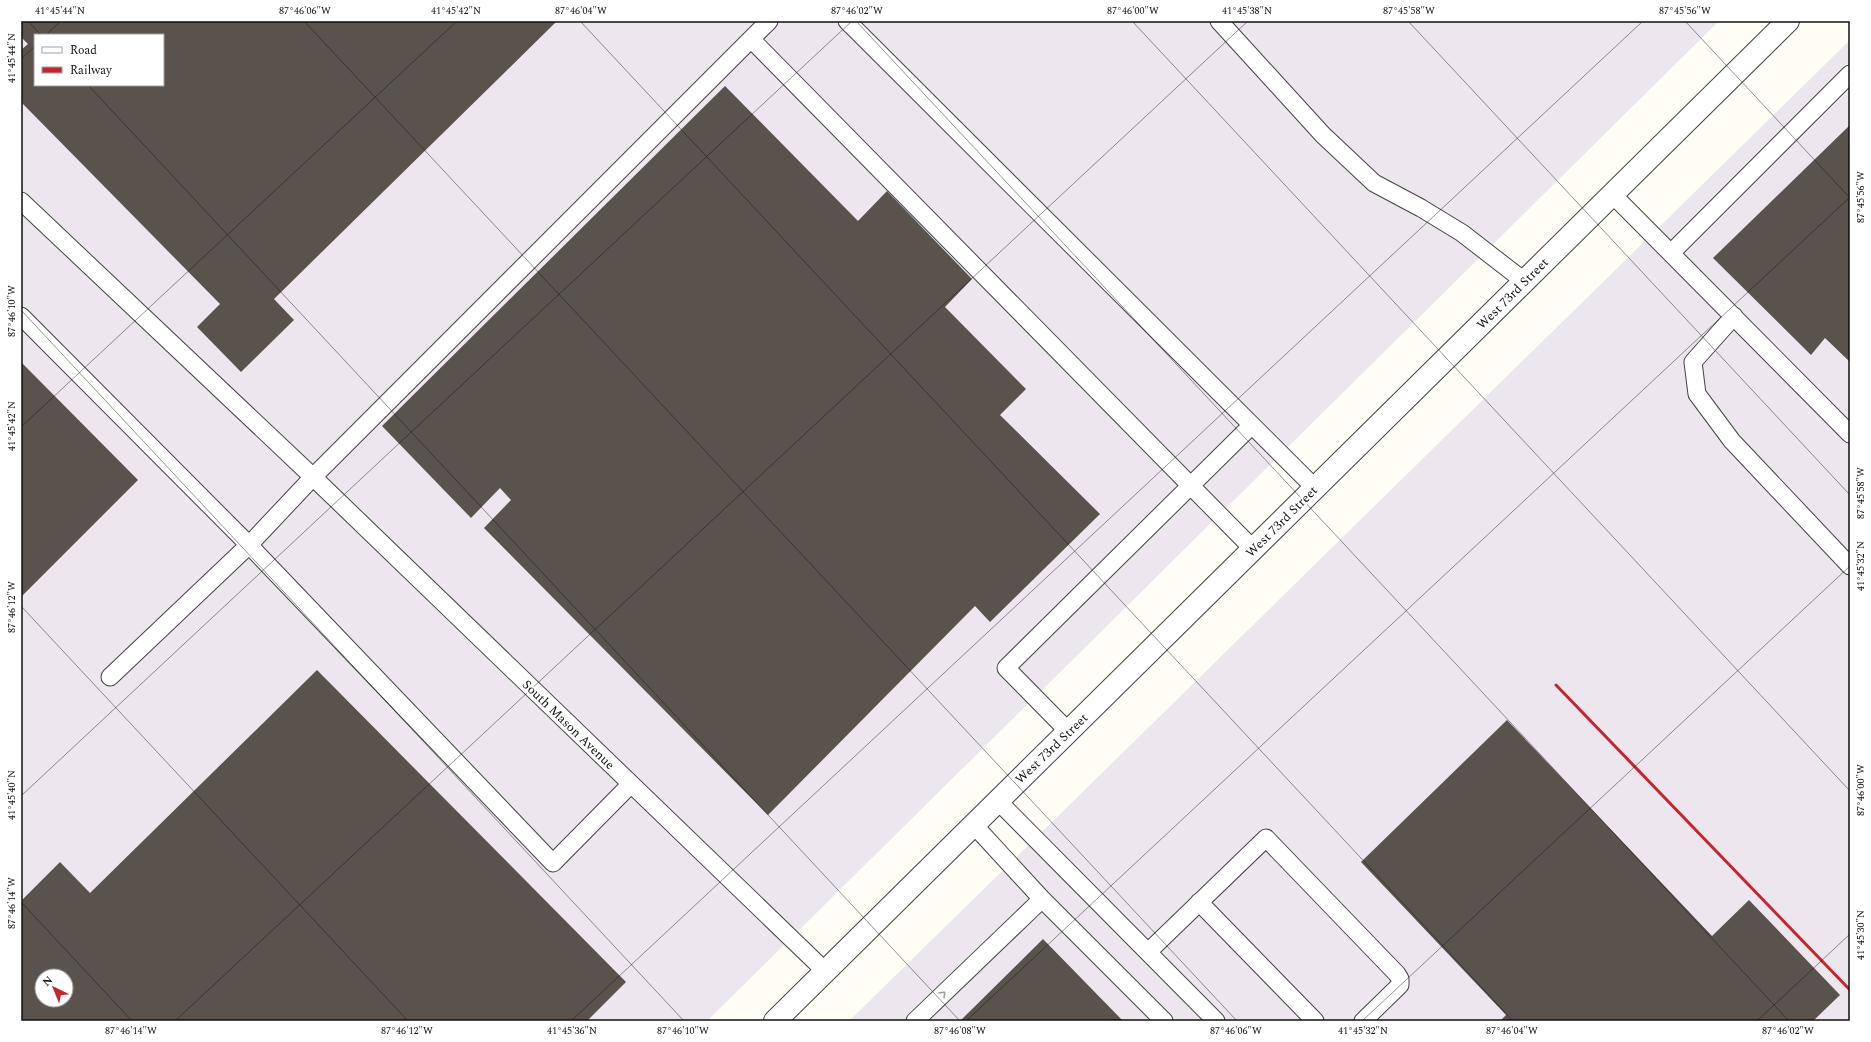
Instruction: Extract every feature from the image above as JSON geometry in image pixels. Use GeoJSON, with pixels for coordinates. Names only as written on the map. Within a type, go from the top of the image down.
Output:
{"type":"FeatureCollection","features":[{"type":"Feature","properties":{"kind":"street","name":"West 73rd Street"},"geometry":{"type":"LineString","coordinates":[[775,1021],[997,800],[1068,732],[1788,21]]}},
{"type":"Feature","properties":{"kind":"lane"},"geometry":{"type":"LineString","coordinates":[[110,678],[249,545],[313,478],[769,21]]}},
{"type":"Feature","properties":{"kind":"lane"},"geometry":{"type":"LineString","coordinates":[[846,21],[1251,426],[1315,488]]}},
{"type":"Feature","properties":{"kind":"lane"},"geometry":{"type":"LineString","coordinates":[[1219,21],[1323,135],[1374,183],[1421,208],[1462,233],[1524,281]]}},
{"type":"Feature","properties":{"kind":"lane"},"geometry":{"type":"LineString","coordinates":[[751,38],[1253,549]]}},
{"type":"Feature","properties":{"kind":"lane"},"geometry":{"type":"LineString","coordinates":[[1671,253],[1850,74]]}},
{"type":"Feature","properties":{"kind":"lane"},"geometry":{"type":"LineString","coordinates":[[1612,194],[1850,434]]}},
{"type":"Feature","properties":{"kind":"lane","name":"South Mason Avenue"},"geometry":{"type":"LineString","coordinates":[[21,201],[313,478],[825,971]]}},
{"type":"Feature","properties":{"kind":"lane"},"geometry":{"type":"LineString","coordinates":[[21,316],[249,545],[553,862],[631,784]]}},
{"type":"Feature","properties":{"kind":"lane"},"geometry":{"type":"LineString","coordinates":[[1734,316],[1693,362],[1697,394],[1732,441],[1850,566]]}},
{"type":"Feature","properties":{"kind":"lane"},"geometry":{"type":"LineString","coordinates":[[1068,732],[1006,668],[1251,426]]}},
{"type":"Feature","properties":{"kind":"lane"},"geometry":{"type":"LineString","coordinates":[[997,800],[1216,1021]]}},
{"type":"Feature","properties":{"kind":"lane"},"geometry":{"type":"LineString","coordinates":[[973,824],[1042,898],[1164,1021]]}},
{"type":"Feature","properties":{"kind":"lane"},"geometry":{"type":"LineString","coordinates":[[1148,952],[1266,838],[1397,974],[1400,980],[1400,985],[1363,1021]]}},
{"type":"Feature","properties":{"kind":"lane"},"geometry":{"type":"LineString","coordinates":[[915,1021],[1042,898]]}},
{"type":"Feature","properties":{"kind":"lane"},"geometry":{"type":"LineString","coordinates":[[1199,902],[1315,1021]]}},
{"type":"Feature","properties":{"kind":"shaded area"},"geometry":{"type":"Polygon","coordinates":[[[21,21],[1719,21],[707,1021],[21,1021],[21,21]]]}},
{"type":"Feature","properties":{"kind":"shaded area"},"geometry":{"type":"Polygon","coordinates":[[[1850,40],[1850,1021],[849,1021],[1850,40]]]}},
{"type":"Feature","properties":{"kind":"building"},"geometry":{"type":"Polygon","coordinates":[[[21,21],[557,21],[274,299],[294,320],[241,372],[197,327],[220,304],[21,102],[21,50],[28,44],[21,37],[21,21]]]}},
{"type":"Feature","properties":{"kind":"building"},"geometry":{"type":"Polygon","coordinates":[[[725,86],[858,221],[887,191],[972,279],[945,307],[1026,389],[1000,415],[1100,514],[990,622],[975,606],[768,815],[484,528],[511,500],[500,488],[471,518],[382,426],[725,86]]]}},
{"type":"Feature","properties":{"kind":"building"},"geometry":{"type":"Polygon","coordinates":[[[1850,125],[1850,362],[1825,338],[1811,355],[1713,258],[1850,125]]]}},
{"type":"Feature","properties":{"kind":"building"},"geometry":{"type":"Polygon","coordinates":[[[21,362],[138,480],[21,597],[21,362]]]}},
{"type":"Feature","properties":{"kind":"building"},"geometry":{"type":"Polygon","coordinates":[[[317,670],[626,982],[587,1021],[21,1021],[21,901],[60,862],[90,893],[317,670]]]}},
{"type":"Feature","properties":{"kind":"building"},"geometry":{"type":"Polygon","coordinates":[[[1507,720],[1712,936],[1749,900],[1840,995],[1813,1021],[1500,1021],[1506,1015],[1361,862],[1507,720]]]}},
{"type":"Feature","properties":{"kind":"building"},"geometry":{"type":"Polygon","coordinates":[[[1043,939],[1123,1021],[960,1021],[1043,939]]]}},
{"type":"Feature","properties":{"kind":"railway"},"geometry":{"type":"LineString","coordinates":[[1556,685],[1850,990]]}}]}
